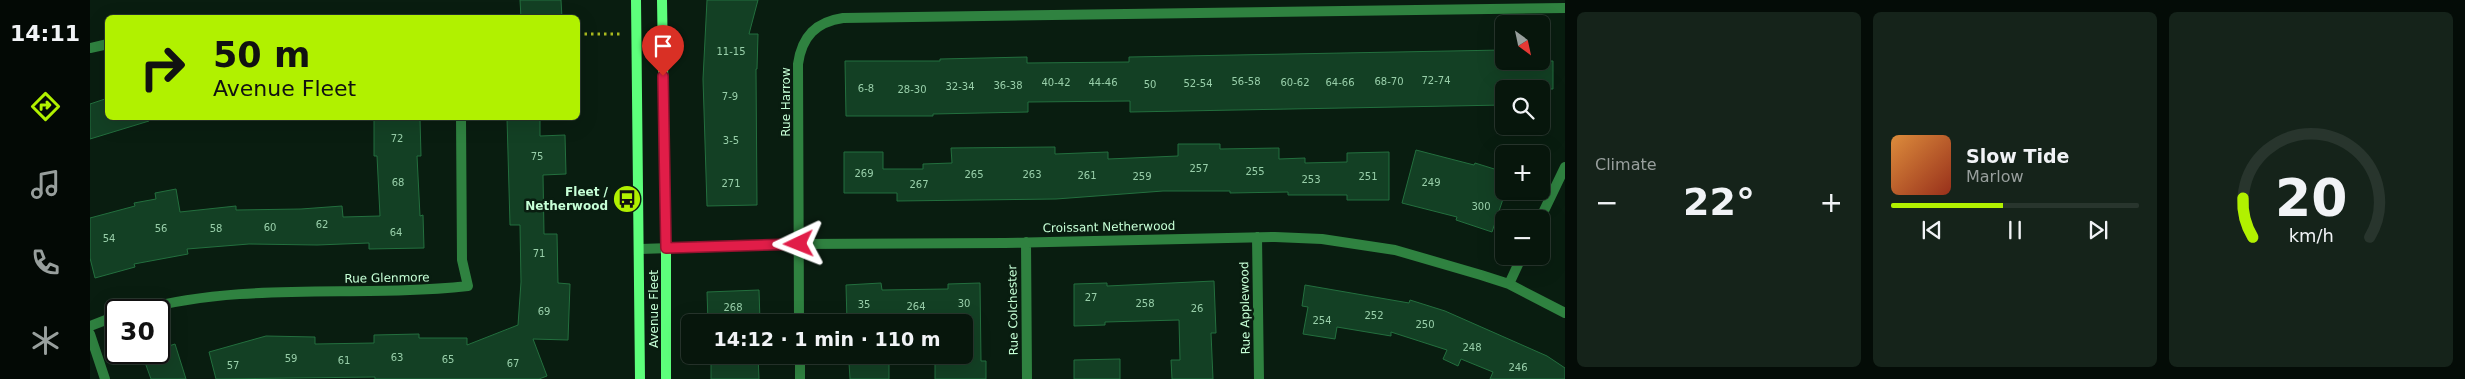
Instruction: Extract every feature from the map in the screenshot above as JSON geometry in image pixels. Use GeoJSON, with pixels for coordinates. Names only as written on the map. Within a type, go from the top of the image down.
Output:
{"type":"FeatureCollection","features":[{"type":"Feature","properties":{"kind":"main road","name":"Avenue Fleet"},"geometry":{"type":"LineString","coordinates":[[636,0],[640,379]]}},
{"type":"Feature","properties":{"kind":"main road","name":"Avenue Fleet"},"geometry":{"type":"LineString","coordinates":[[662,0],[666,379]]}},
{"type":"Feature","properties":{"kind":"street","name":"Rue Harrow"},"geometry":{"type":"LineString","coordinates":[[799,314],[798,64],[800,50],[812,31],[831,20],[843,18],[1170,12],[1565,8]]}},
{"type":"Feature","properties":{"kind":"street"},"geometry":{"type":"LineString","coordinates":[[90,48],[105,45]]}},
{"type":"Feature","properties":{"kind":"street","name":"Rue Glenmore"},"geometry":{"type":"LineString","coordinates":[[170,303],[233,293],[424,291],[468,286],[462,260],[461,120]]}},
{"type":"Feature","properties":{"kind":"street"},"geometry":{"type":"LineString","coordinates":[[1544,210],[1565,167]]}},
{"type":"Feature","properties":{"kind":"street","name":"Croissant Netherwood"},"geometry":{"type":"LineString","coordinates":[[640,248],[1257,237],[1322,239],[1395,250],[1426,258],[1509,284],[1565,313]]}},
{"type":"Feature","properties":{"kind":"street","name":"Rue Applewood"},"geometry":{"type":"LineString","coordinates":[[1257,237],[1259,379]]}},
{"type":"Feature","properties":{"kind":"street","name":"Rue Colchester"},"geometry":{"type":"LineString","coordinates":[[1026,242],[1027,379]]}},
{"type":"Feature","properties":{"kind":"street"},"geometry":{"type":"LineString","coordinates":[[1509,284],[1518,265]]}},
{"type":"Feature","properties":{"kind":"street"},"geometry":{"type":"LineString","coordinates":[[90,326],[105,320]]}},
{"type":"Feature","properties":{"kind":"street"},"geometry":{"type":"LineString","coordinates":[[90,334],[105,379]]}},
{"type":"Feature","properties":{"kind":"street"},"geometry":{"type":"LineString","coordinates":[[800,364],[800,379]]}},
{"type":"Feature","properties":{"kind":"path"},"geometry":{"type":"LineString","coordinates":[[580,34],[623,34]]}},
{"type":"Feature","properties":{"kind":"building"},"geometry":{"type":"Polygon","coordinates":[[[520,0],[561,0],[562,15],[521,15],[520,0]]]}},
{"type":"Feature","properties":{"kind":"building"},"geometry":{"type":"Polygon","coordinates":[[[707,0],[758,0],[749,34],[758,34],[756,69],[757,205],[707,206],[703,79],[707,0]]]}},
{"type":"Feature","properties":{"kind":"building"},"geometry":{"type":"Polygon","coordinates":[[[1495,50],[1495,70],[1550,70],[1550,61],[1553,61],[1553,89],[1550,89],[1550,80],[1495,80],[1495,105],[1130,112],[1130,101],[1028,102],[1028,112],[933,114],[933,116],[846,116],[845,61],[940,61],[940,59],[1027,57],[1027,63],[1129,62],[1129,57],[1495,50]]]}},
{"type":"Feature","properties":{"kind":"building"},"geometry":{"type":"Polygon","coordinates":[[[105,99],[105,120],[149,121],[90,139],[90,104],[105,99]]]}},
{"type":"Feature","properties":{"kind":"building"},"geometry":{"type":"Polygon","coordinates":[[[374,120],[420,120],[421,156],[417,156],[420,216],[423,215],[424,248],[369,249],[369,243],[317,245],[249,244],[187,249],[188,254],[134,264],[135,267],[95,278],[90,258],[90,218],[135,206],[134,203],[156,199],[155,193],[176,189],[180,212],[236,206],[236,210],[342,206],[343,217],[380,216],[377,156],[374,156],[374,120]]]}},
{"type":"Feature","properties":{"kind":"building"},"geometry":{"type":"Polygon","coordinates":[[[507,120],[540,120],[540,136],[565,135],[566,174],[543,175],[544,234],[557,234],[558,283],[570,284],[568,340],[533,339],[547,376],[539,379],[375,379],[375,377],[216,379],[209,352],[266,336],[315,337],[315,344],[374,343],[374,335],[419,334],[419,338],[467,338],[467,345],[518,325],[521,282],[520,225],[510,225],[507,120]]]}},
{"type":"Feature","properties":{"kind":"building"},"geometry":{"type":"Polygon","coordinates":[[[1178,144],[1220,144],[1220,149],[1279,148],[1279,159],[1305,158],[1305,163],[1347,162],[1347,153],[1389,152],[1389,200],[1347,200],[1347,195],[1288,195],[1288,192],[1163,191],[1056,199],[897,201],[897,193],[844,193],[844,152],[883,152],[883,169],[923,169],[923,164],[952,163],[951,148],[1055,147],[1055,154],[1108,152],[1108,159],[1178,156],[1178,144]]]}},
{"type":"Feature","properties":{"kind":"building"},"geometry":{"type":"Polygon","coordinates":[[[1416,150],[1495,169],[1495,200],[1503,200],[1499,210],[1495,210],[1495,223],[1492,232],[1456,220],[1457,217],[1402,203],[1416,150]]]}},
{"type":"Feature","properties":{"kind":"building"},"geometry":{"type":"Polygon","coordinates":[[[1214,281],[1216,333],[1211,333],[1213,379],[1172,379],[1171,360],[1180,360],[1179,320],[1105,322],[1105,325],[1074,326],[1074,284],[1107,283],[1107,286],[1214,281]]]}},
{"type":"Feature","properties":{"kind":"building"},"geometry":{"type":"Polygon","coordinates":[[[881,283],[882,290],[948,289],[948,284],[980,283],[981,361],[986,361],[986,379],[935,379],[935,364],[973,364],[973,314],[847,314],[846,285],[881,283]]]}},
{"type":"Feature","properties":{"kind":"building"},"geometry":{"type":"Polygon","coordinates":[[[1305,285],[1409,303],[1410,300],[1445,311],[1547,356],[1565,368],[1565,379],[1490,379],[1493,372],[1461,359],[1458,366],[1443,359],[1447,350],[1391,332],[1391,336],[1337,327],[1335,339],[1303,334],[1308,307],[1302,306],[1305,285]]]}},
{"type":"Feature","properties":{"kind":"building"},"geometry":{"type":"Polygon","coordinates":[[[759,290],[760,314],[708,314],[707,292],[759,290]]]}},
{"type":"Feature","properties":{"kind":"building"},"geometry":{"type":"Polygon","coordinates":[[[175,344],[186,379],[151,379],[146,364],[170,364],[170,346],[175,344]]]}},
{"type":"Feature","properties":{"kind":"building"},"geometry":{"type":"Polygon","coordinates":[[[1120,359],[1120,379],[1074,379],[1074,360],[1120,359]]]}},
{"type":"Feature","properties":{"kind":"building"},"geometry":{"type":"Polygon","coordinates":[[[711,364],[758,364],[759,379],[711,379],[711,364]]]}},
{"type":"Feature","properties":{"kind":"building"},"geometry":{"type":"Polygon","coordinates":[[[849,364],[889,364],[889,379],[850,379],[849,364]]]}},
{"type":"Feature","properties":{"kind":"place","name":"Fleet / Netherwood"},"geometry":{"type":"Point","coordinates":[627,199]}},
{"type":"Feature","properties":{"kind":"route"},"geometry":{"type":"LineString","coordinates":[[663,76],[666,248],[799,244]]}}]}
